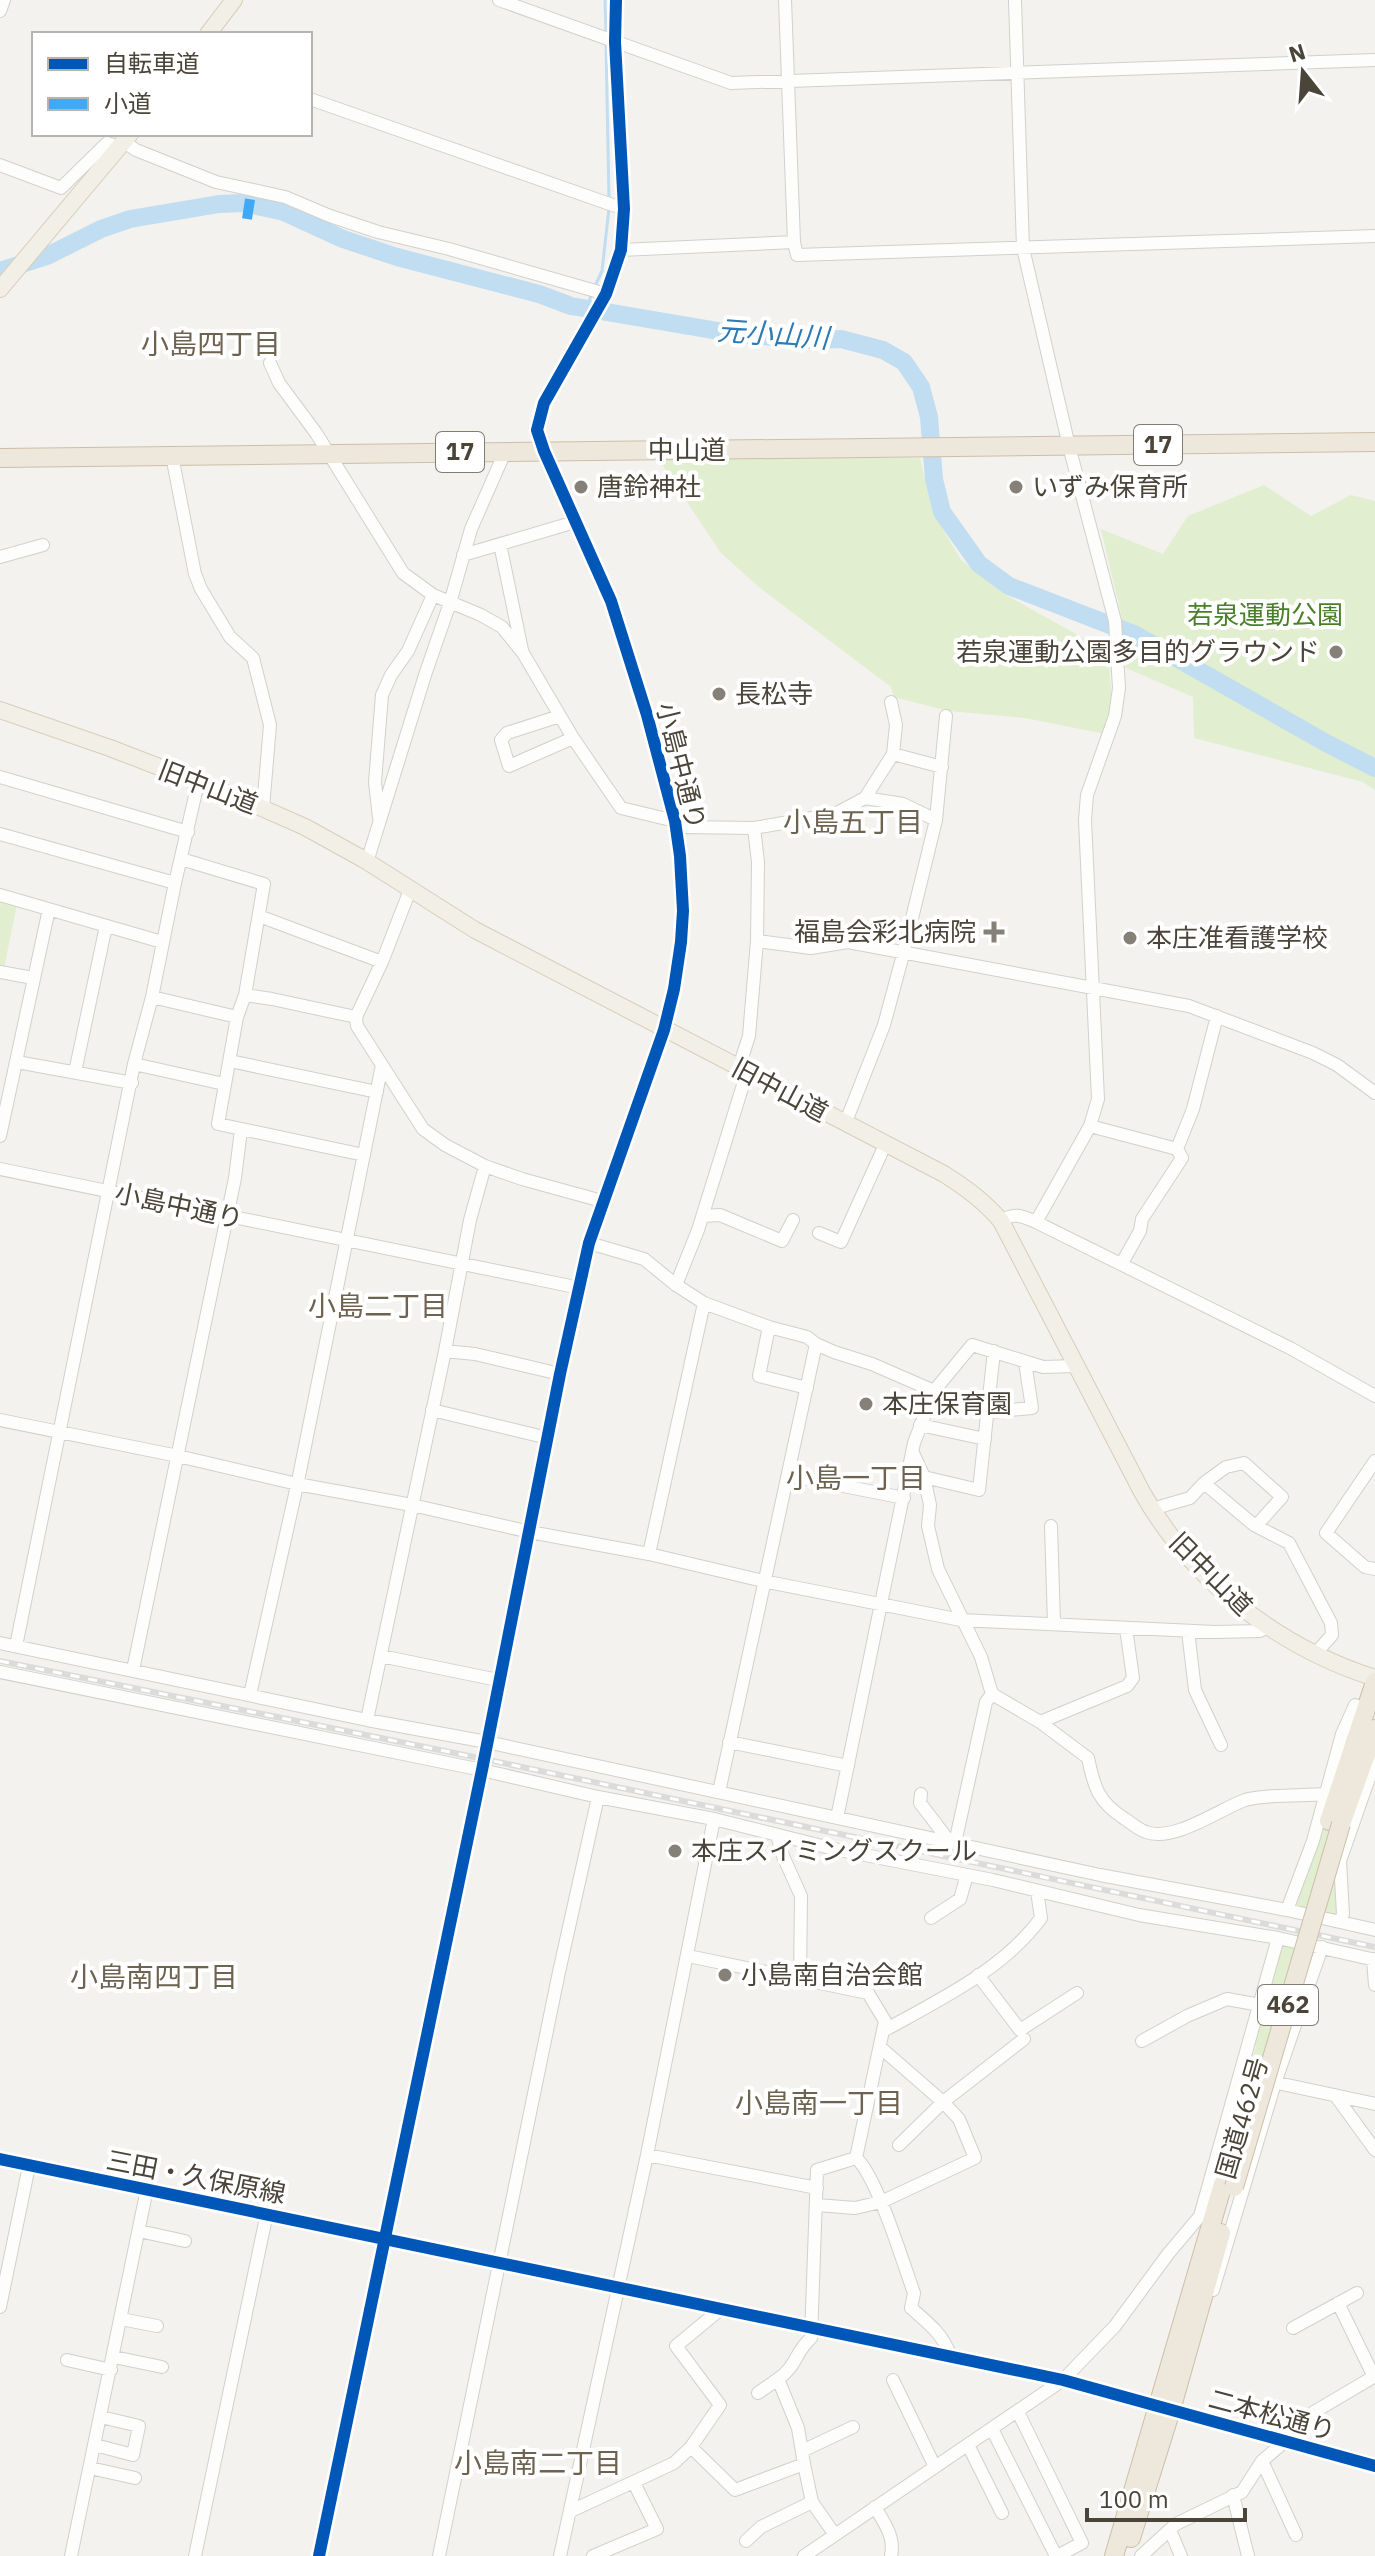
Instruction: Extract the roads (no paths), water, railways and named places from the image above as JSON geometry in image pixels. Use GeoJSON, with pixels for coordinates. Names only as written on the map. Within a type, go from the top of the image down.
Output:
{"type":"FeatureCollection","features":[{"type":"Feature","properties":{"kind":"highway","name":"中山道"},"geometry":{"type":"LineString","coordinates":[[0,458],[1375,442]]}},
{"type":"Feature","properties":{"kind":"highway","name":"国道462号"},"geometry":{"type":"LineString","coordinates":[[1125,2556],[1164,2408],[1375,1680]]}},
{"type":"Feature","properties":{"kind":"highway","name":"国道462号"},"geometry":{"type":"LineString","coordinates":[[1335,1822],[1375,1729]]}},
{"type":"Feature","properties":{"kind":"highway","name":"国道462号"},"geometry":{"type":"LineString","coordinates":[[1114,2556],[1164,2408],[1210,2297],[1229,2186]]}},
{"type":"Feature","properties":{"kind":"main road"},"geometry":{"type":"LineString","coordinates":[[210,32],[234,0]]}},
{"type":"Feature","properties":{"kind":"main road"},"geometry":{"type":"LineString","coordinates":[[0,289],[125,141]]}},
{"type":"Feature","properties":{"kind":"main road","name":"旧中山道"},"geometry":{"type":"LineString","coordinates":[[0,710],[110,748],[305,827],[475,930],[970,1190],[1001,1221],[1152,1509],[1177,1544],[1245,1611],[1268,1627],[1315,1654],[1375,1680]]}},
{"type":"Feature","properties":{"kind":"street"},"geometry":{"type":"LineString","coordinates":[[0,11],[4,0]]}},
{"type":"Feature","properties":{"kind":"street"},"geometry":{"type":"LineString","coordinates":[[499,0],[731,83],[1375,60]]}},
{"type":"Feature","properties":{"kind":"street","name":"小島中通り"},"geometry":{"type":"LineString","coordinates":[[0,1169],[580,1288],[602,1201],[664,1030],[674,989],[683,911],[675,821],[647,715],[611,601],[537,430],[544,403],[603,298],[621,250],[624,209],[615,42],[616,0]]}},
{"type":"Feature","properties":{"kind":"street"},"geometry":{"type":"LineString","coordinates":[[785,0],[797,255],[1375,236]]}},
{"type":"Feature","properties":{"kind":"street"},"geometry":{"type":"LineString","coordinates":[[1015,0],[1023,248],[1069,446],[1115,621],[1119,688],[1115,716],[1087,795],[1085,820],[1098,1099],[1090,1126],[1036,1222]]}},
{"type":"Feature","properties":{"kind":"street"},"geometry":{"type":"LineString","coordinates":[[312,100],[624,209]]}},
{"type":"Feature","properties":{"kind":"street"},"geometry":{"type":"LineString","coordinates":[[0,165],[61,188],[107,143],[125,141],[136,150],[216,182],[285,197],[378,232],[449,249],[603,298]]}},
{"type":"Feature","properties":{"kind":"street"},"geometry":{"type":"LineString","coordinates":[[621,250],[794,242]]}},
{"type":"Feature","properties":{"kind":"street"},"geometry":{"type":"LineString","coordinates":[[270,363],[279,383],[316,433],[403,573],[433,595],[502,627],[523,653],[573,738],[621,808],[675,821],[684,827],[754,828],[835,814],[865,798],[893,754],[896,725],[891,702]]}},
{"type":"Feature","properties":{"kind":"street"},"geometry":{"type":"LineString","coordinates":[[367,862],[471,529],[505,452]]}},
{"type":"Feature","properties":{"kind":"street"},"geometry":{"type":"LineString","coordinates":[[172,456],[195,574],[201,589],[230,637],[253,658],[270,725],[263,808]]}},
{"type":"Feature","properties":{"kind":"street"},"geometry":{"type":"LineString","coordinates":[[463,555],[575,522]]}},
{"type":"Feature","properties":{"kind":"street"},"geometry":{"type":"LineString","coordinates":[[500,544],[523,653]]}},
{"type":"Feature","properties":{"kind":"street"},"geometry":{"type":"LineString","coordinates":[[0,557],[43,545]]}},
{"type":"Feature","properties":{"kind":"street"},"geometry":{"type":"LineString","coordinates":[[380,824],[375,782],[382,695],[391,675],[408,651],[433,595]]}},
{"type":"Feature","properties":{"kind":"street"},"geometry":{"type":"LineString","coordinates":[[560,716],[507,733],[501,740],[509,766],[573,738]]}},
{"type":"Feature","properties":{"kind":"street"},"geometry":{"type":"LineString","coordinates":[[845,1124],[884,1025],[904,951],[936,820],[946,716]]}},
{"type":"Feature","properties":{"kind":"street"},"geometry":{"type":"LineString","coordinates":[[893,754],[942,767]]}},
{"type":"Feature","properties":{"kind":"street"},"geometry":{"type":"LineString","coordinates":[[0,777],[188,832]]}},
{"type":"Feature","properties":{"kind":"street"},"geometry":{"type":"LineString","coordinates":[[16,1646],[134,1064],[152,997],[198,783]]}},
{"type":"Feature","properties":{"kind":"street"},"geometry":{"type":"LineString","coordinates":[[865,798],[903,804],[936,820]]}},
{"type":"Feature","properties":{"kind":"street"},"geometry":{"type":"LineString","coordinates":[[676,1285],[703,1216],[743,1070],[749,1036],[757,941],[758,862],[754,828]]}},
{"type":"Feature","properties":{"kind":"street"},"geometry":{"type":"LineString","coordinates":[[0,834],[175,883]]}},
{"type":"Feature","properties":{"kind":"street"},"geometry":{"type":"LineString","coordinates":[[181,859],[264,884],[218,1124],[364,1155]]}},
{"type":"Feature","properties":{"kind":"street"},"geometry":{"type":"LineString","coordinates":[[410,890],[382,962],[356,1017],[357,1026],[423,1129],[445,1145],[485,1166],[602,1201]]}},
{"type":"Feature","properties":{"kind":"street"},"geometry":{"type":"LineString","coordinates":[[0,895],[162,942]]}},
{"type":"Feature","properties":{"kind":"street"},"geometry":{"type":"LineString","coordinates":[[0,1136],[6,1077],[17,1062],[49,909]]}},
{"type":"Feature","properties":{"kind":"street"},"geometry":{"type":"LineString","coordinates":[[259,916],[382,962]]}},
{"type":"Feature","properties":{"kind":"street"},"geometry":{"type":"LineString","coordinates":[[75,1072],[106,926]]}},
{"type":"Feature","properties":{"kind":"street"},"geometry":{"type":"LineString","coordinates":[[757,941],[811,948],[848,942],[1189,1006],[1313,1053],[1337,1065],[1375,1093]]}},
{"type":"Feature","properties":{"kind":"street"},"geometry":{"type":"LineString","coordinates":[[0,972],[33,978]]}},
{"type":"Feature","properties":{"kind":"street"},"geometry":{"type":"LineString","coordinates":[[245,995],[356,1017]]}},
{"type":"Feature","properties":{"kind":"street"},"geometry":{"type":"LineString","coordinates":[[152,997],[237,1017]]}},
{"type":"Feature","properties":{"kind":"street"},"geometry":{"type":"LineString","coordinates":[[1177,1149],[1193,1109],[1217,1016]]}},
{"type":"Feature","properties":{"kind":"street"},"geometry":{"type":"LineString","coordinates":[[230,1061],[377,1092]]}},
{"type":"Feature","properties":{"kind":"street"},"geometry":{"type":"LineString","coordinates":[[17,1062],[132,1083]]}},
{"type":"Feature","properties":{"kind":"street"},"geometry":{"type":"LineString","coordinates":[[134,1064],[224,1084]]}},
{"type":"Feature","properties":{"kind":"street"},"geometry":{"type":"LineString","coordinates":[[250,1695],[297,1484],[382,1065]]}},
{"type":"Feature","properties":{"kind":"street"},"geometry":{"type":"LineString","coordinates":[[1090,1126],[1177,1149],[1182,1158],[1142,1219],[1140,1231],[1122,1263]]}},
{"type":"Feature","properties":{"kind":"street"},"geometry":{"type":"LineString","coordinates":[[133,1670],[227,1216],[241,1130]]}},
{"type":"Feature","properties":{"kind":"street"},"geometry":{"type":"LineString","coordinates":[[819,1233],[841,1242],[885,1145]]}},
{"type":"Feature","properties":{"kind":"street"},"geometry":{"type":"LineString","coordinates":[[367,1720],[470,1220],[485,1166]]}},
{"type":"Feature","properties":{"kind":"street"},"geometry":{"type":"LineString","coordinates":[[703,1216],[720,1215],[782,1241],[793,1220]]}},
{"type":"Feature","properties":{"kind":"street"},"geometry":{"type":"LineString","coordinates":[[1001,1221],[1011,1215],[1021,1215],[1036,1222],[1302,1355],[1375,1396]]}},
{"type":"Feature","properties":{"kind":"street"},"geometry":{"type":"LineString","coordinates":[[589,1243],[644,1259],[704,1303],[769,1327],[807,1337],[816,1344],[934,1391]]}},
{"type":"Feature","properties":{"kind":"street"},"geometry":{"type":"LineString","coordinates":[[319,2556],[580,1288]]}},
{"type":"Feature","properties":{"kind":"street"},"geometry":{"type":"LineString","coordinates":[[649,1554],[704,1303]]}},
{"type":"Feature","properties":{"kind":"street"},"geometry":{"type":"LineString","coordinates":[[769,1327],[759,1376],[807,1388]]}},
{"type":"Feature","properties":{"kind":"street"},"geometry":{"type":"LineString","coordinates":[[719,1792],[816,1344]]}},
{"type":"Feature","properties":{"kind":"street"},"geometry":{"type":"LineString","coordinates":[[837,1818],[913,1453],[934,1391],[972,1345],[1043,1367],[1076,1366]]}},
{"type":"Feature","properties":{"kind":"street"},"geometry":{"type":"LineString","coordinates":[[445,1351],[475,1354],[560,1374]]}},
{"type":"Feature","properties":{"kind":"street"},"geometry":{"type":"LineString","coordinates":[[924,1477],[979,1490],[994,1351]]}},
{"type":"Feature","properties":{"kind":"street"},"geometry":{"type":"LineString","coordinates":[[989,1412],[1032,1408],[1025,1362]]}},
{"type":"Feature","properties":{"kind":"street"},"geometry":{"type":"LineString","coordinates":[[432,1410],[548,1438]]}},
{"type":"Feature","properties":{"kind":"street"},"geometry":{"type":"LineString","coordinates":[[0,1420],[961,1620],[1188,1631],[1260,1631],[1268,1627]]}},
{"type":"Feature","properties":{"kind":"street"},"geometry":{"type":"LineString","coordinates":[[920,1425],[985,1439]]}},
{"type":"Feature","properties":{"kind":"street"},"geometry":{"type":"LineString","coordinates":[[913,1453],[924,1477],[930,1505],[928,1526],[938,1569],[981,1657],[992,1694],[1040,1722],[1088,1758],[1095,1790],[1120,1816],[1147,1833],[1167,1833],[1248,1799],[1325,1794]]}},
{"type":"Feature","properties":{"kind":"street"},"geometry":{"type":"LineString","coordinates":[[1375,1461],[1326,1533],[1365,1567],[1375,1569]]}},
{"type":"Feature","properties":{"kind":"street"},"geometry":{"type":"LineString","coordinates":[[1152,1509],[1190,1498],[1226,1467],[1244,1463],[1282,1497],[1256,1526]]}},
{"type":"Feature","properties":{"kind":"street"},"geometry":{"type":"LineString","coordinates":[[788,1475],[904,1498]]}},
{"type":"Feature","properties":{"kind":"street"},"geometry":{"type":"LineString","coordinates":[[1204,1483],[1256,1526],[1289,1543],[1331,1623],[1332,1635],[1315,1654]]}},
{"type":"Feature","properties":{"kind":"street"},"geometry":{"type":"LineString","coordinates":[[1051,1526],[1054,1624]]}},
{"type":"Feature","properties":{"kind":"street"},"geometry":{"type":"LineString","coordinates":[[1040,1722],[1127,1686],[1133,1678],[1126,1628]]}},
{"type":"Feature","properties":{"kind":"street"},"geometry":{"type":"LineString","coordinates":[[1188,1631],[1195,1690],[1221,1745]]}},
{"type":"Feature","properties":{"kind":"street"},"geometry":{"type":"LineString","coordinates":[[0,1643],[487,1742],[1100,1875],[1375,1930]]}},
{"type":"Feature","properties":{"kind":"street"},"geometry":{"type":"LineString","coordinates":[[381,1656],[498,1680]]}},
{"type":"Feature","properties":{"kind":"street"},"geometry":{"type":"LineString","coordinates":[[0,1672],[714,1819],[834,1849],[967,1875],[1139,1915],[1322,1947],[1374,1959],[1375,1985]]}},
{"type":"Feature","properties":{"kind":"street"},"geometry":{"type":"LineString","coordinates":[[950,1842],[986,1702],[992,1694]]}},
{"type":"Feature","properties":{"kind":"street"},"geometry":{"type":"LineString","coordinates":[[1287,1910],[1313,1841],[1342,1734],[1355,1705],[1365,1709]]}},
{"type":"Feature","properties":{"kind":"street"},"geometry":{"type":"LineString","coordinates":[[729,1742],[848,1766]]}},
{"type":"Feature","properties":{"kind":"street"},"geometry":{"type":"LineString","coordinates":[[1340,1922],[1343,1914],[1340,1861],[1370,1787],[1375,1761]]}},
{"type":"Feature","properties":{"kind":"street"},"geometry":{"type":"LineString","coordinates":[[921,1794],[920,1803],[950,1842]]}},
{"type":"Feature","properties":{"kind":"street"},"geometry":{"type":"LineString","coordinates":[[439,2556],[598,1797]]}},
{"type":"Feature","properties":{"kind":"street"},"geometry":{"type":"LineString","coordinates":[[560,2556],[647,2155],[714,1819]]}},
{"type":"Feature","properties":{"kind":"street"},"geometry":{"type":"LineString","coordinates":[[777,1835],[801,1896],[800,1980]]}},
{"type":"Feature","properties":{"kind":"street"},"geometry":{"type":"LineString","coordinates":[[931,1918],[960,1899],[967,1875]]}},
{"type":"Feature","properties":{"kind":"street"},"geometry":{"type":"LineString","coordinates":[[885,2030],[978,1975],[1026,1939],[1041,1918],[1037,1891]]}},
{"type":"Feature","properties":{"kind":"street"},"geometry":{"type":"LineString","coordinates":[[804,2556],[1063,2380],[1115,2326],[1200,2216],[1278,1938]]}},
{"type":"Feature","properties":{"kind":"street"},"geometry":{"type":"LineString","coordinates":[[1210,2297],[1275,2083],[1322,1947]]}},
{"type":"Feature","properties":{"kind":"street"},"geometry":{"type":"LineString","coordinates":[[688,1956],[868,1993],[885,2021],[885,2030],[856,2158]]}},
{"type":"Feature","properties":{"kind":"street"},"geometry":{"type":"LineString","coordinates":[[978,1975],[1020,2030],[1077,1993]]}},
{"type":"Feature","properties":{"kind":"street"},"geometry":{"type":"LineString","coordinates":[[1142,2041],[1187,2016],[1227,1999],[1260,2005]]}},
{"type":"Feature","properties":{"kind":"street"},"geometry":{"type":"LineString","coordinates":[[899,2145],[943,2102],[1024,2039]]}},
{"type":"Feature","properties":{"kind":"street"},"geometry":{"type":"LineString","coordinates":[[817,2205],[855,2208],[881,2202],[975,2158],[959,2119],[881,2048]]}},
{"type":"Feature","properties":{"kind":"street"},"geometry":{"type":"LineString","coordinates":[[1240,2075],[1375,2104]]}},
{"type":"Feature","properties":{"kind":"street"},"geometry":{"type":"LineString","coordinates":[[1335,2095],[1375,2150]]}},
{"type":"Feature","properties":{"kind":"street"},"geometry":{"type":"LineString","coordinates":[[647,2155],[817,2188]]}},
{"type":"Feature","properties":{"kind":"street"},"geometry":{"type":"LineString","coordinates":[[758,2393],[791,2370],[798,2353],[811,2338],[817,2170],[856,2158]]}},
{"type":"Feature","properties":{"kind":"street"},"geometry":{"type":"LineString","coordinates":[[856,2158],[881,2202],[914,2293],[911,2308],[939,2333],[950,2355]]}},
{"type":"Feature","properties":{"kind":"street","name":"三田・久保原線"},"geometry":{"type":"LineString","coordinates":[[0,2159],[812,2328]]}},
{"type":"Feature","properties":{"kind":"street"},"geometry":{"type":"LineString","coordinates":[[0,2307],[29,2166]]}},
{"type":"Feature","properties":{"kind":"street"},"geometry":{"type":"LineString","coordinates":[[71,2556],[147,2189]]}},
{"type":"Feature","properties":{"kind":"street"},"geometry":{"type":"LineString","coordinates":[[195,2556],[267,2213]]}},
{"type":"Feature","properties":{"kind":"street"},"geometry":{"type":"LineString","coordinates":[[139,2231],[185,2241]]}},
{"type":"Feature","properties":{"kind":"street"},"geometry":{"type":"LineString","coordinates":[[1293,2328],[1357,2293]]}},
{"type":"Feature","properties":{"kind":"street"},"geometry":{"type":"LineString","coordinates":[[1141,2556],[1176,2524],[1242,2492],[1262,2461],[1314,2412],[1375,2376],[1338,2303]]}},
{"type":"Feature","properties":{"kind":"street"},"geometry":{"type":"LineString","coordinates":[[571,2511],[674,2463],[691,2447],[720,2405],[676,2346],[722,2308]]}},
{"type":"Feature","properties":{"kind":"street"},"geometry":{"type":"LineString","coordinates":[[121,2319],[157,2326]]}},
{"type":"Feature","properties":{"kind":"street","name":"二本松通り"},"geometry":{"type":"LineString","coordinates":[[812,2328],[1063,2380],[1375,2466]]}},
{"type":"Feature","properties":{"kind":"street"},"geometry":{"type":"LineString","coordinates":[[67,2360],[162,2367]]}},
{"type":"Feature","properties":{"kind":"street"},"geometry":{"type":"LineString","coordinates":[[778,2379],[798,2428],[812,2502],[835,2535]]}},
{"type":"Feature","properties":{"kind":"street"},"geometry":{"type":"LineString","coordinates":[[893,2380],[935,2467]]}},
{"type":"Feature","properties":{"kind":"street"},"geometry":{"type":"LineString","coordinates":[[992,2429],[1057,2556],[1082,2543],[1018,2412]]}},
{"type":"Feature","properties":{"kind":"street"},"geometry":{"type":"LineString","coordinates":[[95,2445],[133,2455],[139,2426],[101,2417]]}},
{"type":"Feature","properties":{"kind":"street"},"geometry":{"type":"LineString","coordinates":[[691,2447],[735,2490],[803,2457],[853,2427]]}},
{"type":"Feature","properties":{"kind":"street"},"geometry":{"type":"LineString","coordinates":[[968,2445],[1002,2513]]}},
{"type":"Feature","properties":{"kind":"street"},"geometry":{"type":"LineString","coordinates":[[1262,2461],[1296,2535]]}},
{"type":"Feature","properties":{"kind":"street"},"geometry":{"type":"LineString","coordinates":[[90,2468],[135,2478]]}},
{"type":"Feature","properties":{"kind":"street"},"geometry":{"type":"LineString","coordinates":[[593,2556],[608,2553],[657,2529],[634,2483]]}},
{"type":"Feature","properties":{"kind":"street"},"geometry":{"type":"LineString","coordinates":[[1233,2495],[1248,2556]]}},
{"type":"Feature","properties":{"kind":"street"},"geometry":{"type":"LineString","coordinates":[[746,2541],[761,2527],[812,2502]]}},
{"type":"Feature","properties":{"kind":"street"},"geometry":{"type":"LineString","coordinates":[[875,2507],[891,2536],[891,2556]]}},
{"type":"Feature","properties":{"kind":"street"},"geometry":{"type":"LineString","coordinates":[[1170,2530],[1181,2556]]}},
{"type":"Feature","properties":{"kind":"waterway"},"geometry":{"type":"LineString","coordinates":[[605,0],[606,32]]}},
{"type":"Feature","properties":{"kind":"waterway"},"geometry":{"type":"LineString","coordinates":[[606,44],[609,200]]}},
{"type":"Feature","properties":{"kind":"waterway","name":"元小山川"},"geometry":{"type":"LineString","coordinates":[[0,271],[47,256],[101,229],[130,219],[219,204],[244,203],[284,212],[343,239],[397,257],[539,294],[571,306],[736,334],[841,339],[883,350],[904,362],[921,387],[929,417],[934,479],[942,512],[979,564],[1009,586],[1136,635],[1375,768]]}},
{"type":"Feature","properties":{"kind":"waterway"},"geometry":{"type":"LineString","coordinates":[[595,286],[602,271],[609,208]]}},
{"type":"Feature","properties":{"kind":"waterway"},"geometry":{"type":"LineString","coordinates":[[586,309],[592,293]]}},
{"type":"Feature","properties":{"kind":"railway"},"geometry":{"type":"LineString","coordinates":[[0,1661],[484,1759],[1375,1947]]}},
{"type":"Feature","properties":{"kind":"place","name":"唐鈴神社"},"geometry":{"type":"Point","coordinates":[581,487]}},
{"type":"Feature","properties":{"kind":"place","name":"いずみ保育所"},"geometry":{"type":"Point","coordinates":[1016,487]}},
{"type":"Feature","properties":{"kind":"place","name":"若泉運動公園多目的グラウンド"},"geometry":{"type":"Point","coordinates":[1336,652]}},
{"type":"Feature","properties":{"kind":"place","name":"長松寺"},"geometry":{"type":"Point","coordinates":[719,694]}},
{"type":"Feature","properties":{"kind":"place","name":"福島会彩北病院"},"geometry":{"type":"Point","coordinates":[994,932]}},
{"type":"Feature","properties":{"kind":"place","name":"本庄准看護学校"},"geometry":{"type":"Point","coordinates":[1130,938]}},
{"type":"Feature","properties":{"kind":"place","name":"本庄保育園"},"geometry":{"type":"Point","coordinates":[866,1404]}},
{"type":"Feature","properties":{"kind":"place","name":"本庄スイミングスクール"},"geometry":{"type":"Point","coordinates":[675,1851]}},
{"type":"Feature","properties":{"kind":"place","name":"小島南自治会館"},"geometry":{"type":"Point","coordinates":[725,1975]}},
{"type":"Feature","properties":{"kind":"district","name":"小島四丁目"},"geometry":{"type":"Point","coordinates":[211,344]}},
{"type":"Feature","properties":{"kind":"district","name":"小島五丁目"},"geometry":{"type":"Point","coordinates":[853,822]}},
{"type":"Feature","properties":{"kind":"district","name":"小島二丁目"},"geometry":{"type":"Point","coordinates":[378,1306]}},
{"type":"Feature","properties":{"kind":"district","name":"小島一丁目"},"geometry":{"type":"Point","coordinates":[856,1478]}},
{"type":"Feature","properties":{"kind":"district","name":"小島南四丁目"},"geometry":{"type":"Point","coordinates":[154,1977]}},
{"type":"Feature","properties":{"kind":"district","name":"小島南一丁目"},"geometry":{"type":"Point","coordinates":[819,2103]}},
{"type":"Feature","properties":{"kind":"district","name":"小島南二丁目"},"geometry":{"type":"Point","coordinates":[538,2463]}},
{"type":"Feature","properties":{"kind":"park label","name":"若泉運動公園"},"geometry":{"type":"Point","coordinates":[1265,615]}}]}
